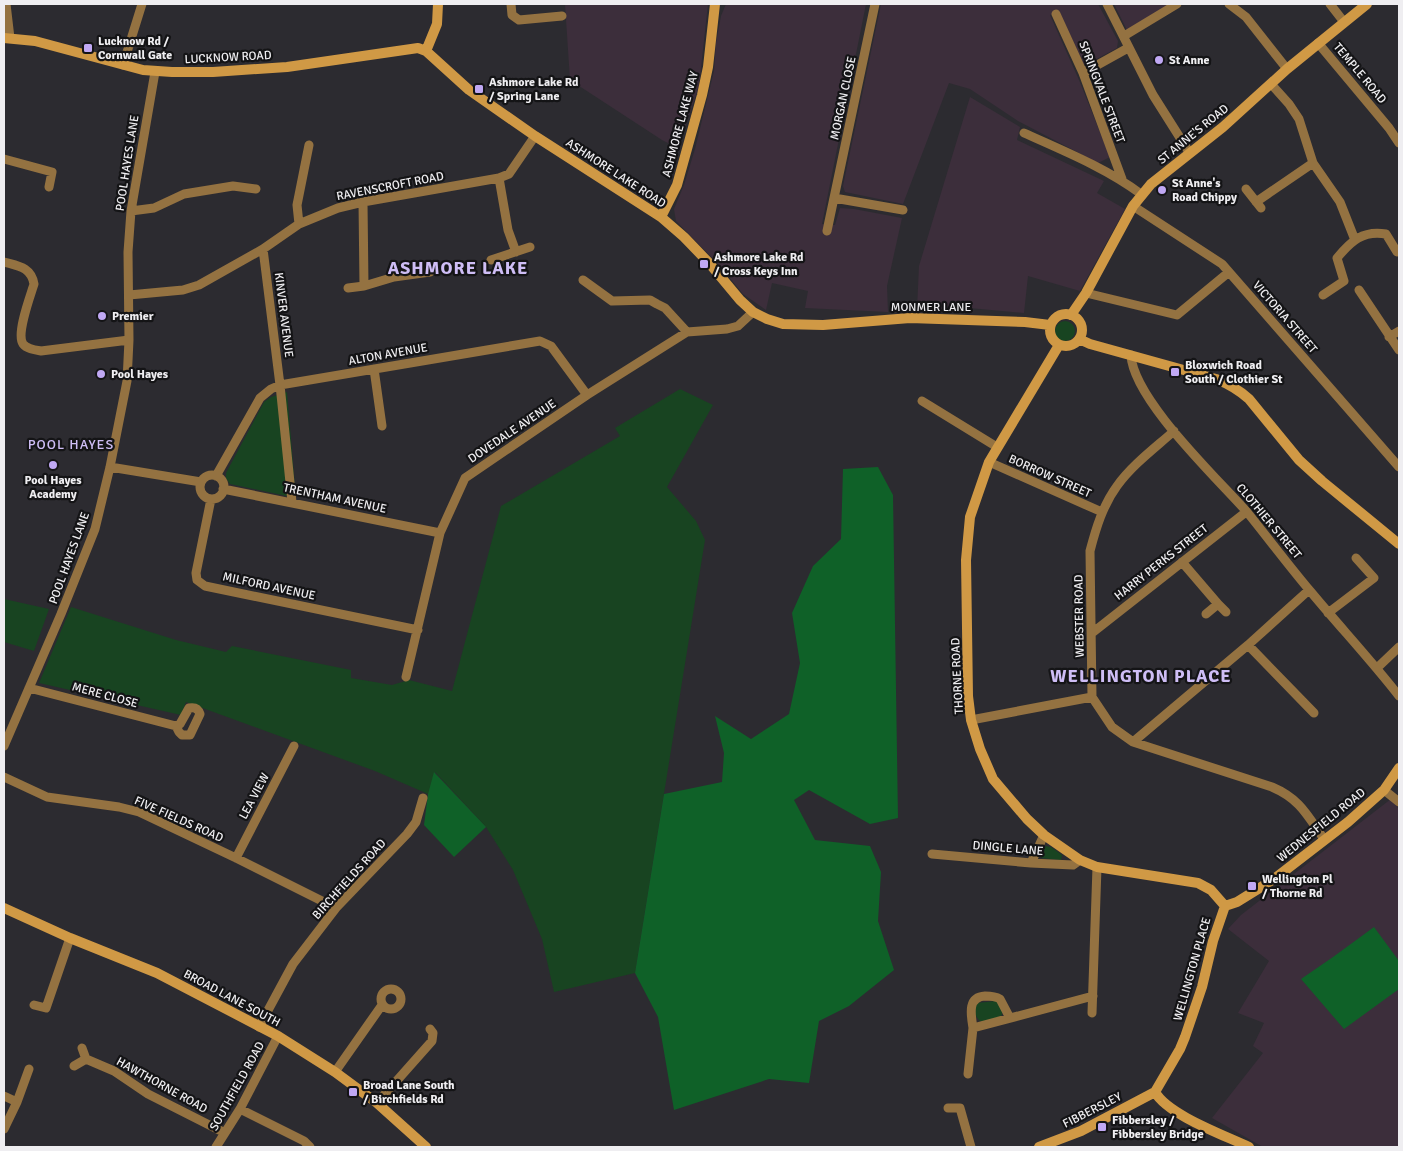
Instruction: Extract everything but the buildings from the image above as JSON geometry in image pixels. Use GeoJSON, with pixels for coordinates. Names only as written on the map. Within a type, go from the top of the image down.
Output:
{"type":"FeatureCollection","features":[{"type":"Feature","properties":{"kind":"street"},"geometry":{"type":"LineString","coordinates":[[6,4],[7,38]]}},
{"type":"Feature","properties":{"kind":"street"},"geometry":{"type":"LineString","coordinates":[[123,65],[142,4]]}},
{"type":"Feature","properties":{"kind":"street"},"geometry":{"type":"LineString","coordinates":[[426,51],[437,24],[438,4]]}},
{"type":"Feature","properties":{"kind":"street"},"geometry":{"type":"LineString","coordinates":[[511,4],[512,16],[519,20],[562,16]]}},
{"type":"Feature","properties":{"kind":"street","name":"ASHMORE LAKE WAY"},"geometry":{"type":"LineString","coordinates":[[661,217],[677,186],[702,96],[708,67],[716,4]]}},
{"type":"Feature","properties":{"kind":"street","name":"MORGAN CLOSE"},"geometry":{"type":"LineString","coordinates":[[827,231],[875,4]]}},
{"type":"Feature","properties":{"kind":"street"},"geometry":{"type":"LineString","coordinates":[[1107,4],[1153,95],[1189,152]]}},
{"type":"Feature","properties":{"kind":"street"},"geometry":{"type":"LineString","coordinates":[[1124,36],[1177,4]]}},
{"type":"Feature","properties":{"kind":"street"},"geometry":{"type":"LineString","coordinates":[[1229,4],[1246,17],[1287,69]]}},
{"type":"Feature","properties":{"kind":"street"},"geometry":{"type":"LineString","coordinates":[[1330,4],[1344,22]]}},
{"type":"Feature","properties":{"kind":"street","name":"ST ANNE'S ROAD"},"geometry":{"type":"LineString","coordinates":[[1072,315],[1141,194],[1189,152],[1223,128],[1287,69],[1366,4]]}},
{"type":"Feature","properties":{"kind":"street","name":"SPRINGVALE STREET"},"geometry":{"type":"LineString","coordinates":[[1056,14],[1083,73],[1122,179]]}},
{"type":"Feature","properties":{"kind":"street","name":"LUCKNOW ROAD"},"geometry":{"type":"LineString","coordinates":[[7,38],[35,41],[155,72],[213,72],[268,68],[408,48],[418,48],[426,51]]}},
{"type":"Feature","properties":{"kind":"street","name":"TEMPLE ROAD"},"geometry":{"type":"LineString","coordinates":[[1318,43],[1389,128],[1399,143]]}},
{"type":"Feature","properties":{"kind":"street"},"geometry":{"type":"LineString","coordinates":[[1083,73],[1128,48]]}},
{"type":"Feature","properties":{"kind":"street","name":"ASHMORE LAKE ROAD"},"geometry":{"type":"LineString","coordinates":[[426,51],[469,90],[535,136],[661,217],[710,264],[752,312],[767,320],[783,324]]}},
{"type":"Feature","properties":{"kind":"street","name":"POOL HAYES LANE"},"geometry":{"type":"LineString","coordinates":[[4,746],[8,725],[29,688],[62,614],[95,529],[110,467],[127,381],[129,340],[128,252],[132,211],[155,72]]}},
{"type":"Feature","properties":{"kind":"street"},"geometry":{"type":"LineString","coordinates":[[1272,84],[1290,104],[1298,119],[1313,163],[1340,202],[1355,240]]}},
{"type":"Feature","properties":{"kind":"street"},"geometry":{"type":"LineString","coordinates":[[1024,133],[1122,179],[1141,194]]}},
{"type":"Feature","properties":{"kind":"street"},"geometry":{"type":"LineString","coordinates":[[516,252],[508,230],[500,178],[509,174],[535,136]]}},
{"type":"Feature","properties":{"kind":"street"},"geometry":{"type":"LineString","coordinates":[[299,224],[297,205],[309,145]]}},
{"type":"Feature","properties":{"kind":"street"},"geometry":{"type":"LineString","coordinates":[[4,159],[52,172],[48,187]]}},
{"type":"Feature","properties":{"kind":"street"},"geometry":{"type":"LineString","coordinates":[[1246,188],[1259,205],[1313,163]]}},
{"type":"Feature","properties":{"kind":"street","name":"RAVENSCROFT ROAD"},"geometry":{"type":"LineString","coordinates":[[129,295],[183,290],[199,285],[263,249],[299,224],[338,208],[362,202],[500,178]]}},
{"type":"Feature","properties":{"kind":"street"},"geometry":{"type":"LineString","coordinates":[[132,211],[154,208],[184,194],[233,186],[256,189]]}},
{"type":"Feature","properties":{"kind":"street"},"geometry":{"type":"LineString","coordinates":[[834,198],[903,210]]}},
{"type":"Feature","properties":{"kind":"street"},"geometry":{"type":"LineString","coordinates":[[362,202],[364,286]]}},
{"type":"Feature","properties":{"kind":"street","name":"VICTORIA STREET"},"geometry":{"type":"LineString","coordinates":[[1133,206],[1222,264],[1399,466]]}},
{"type":"Feature","properties":{"kind":"street"},"geometry":{"type":"LineString","coordinates":[[1323,296],[1344,281],[1337,258],[1355,240],[1374,232],[1386,234],[1397,252]]}},
{"type":"Feature","properties":{"kind":"street"},"geometry":{"type":"LineString","coordinates":[[491,260],[530,247]]}},
{"type":"Feature","properties":{"kind":"street","name":"KINVER AVENUE"},"geometry":{"type":"LineString","coordinates":[[263,249],[293,495],[292,502]]}},
{"type":"Feature","properties":{"kind":"street"},"geometry":{"type":"LineString","coordinates":[[4,262],[24,268],[33,275],[34,284],[20,335],[23,345],[31,350],[41,351],[129,340]]}},
{"type":"Feature","properties":{"kind":"street"},"geometry":{"type":"LineString","coordinates":[[348,288],[364,286],[394,277],[430,272]]}},
{"type":"Feature","properties":{"kind":"street"},"geometry":{"type":"LineString","coordinates":[[1086,293],[1177,315],[1229,272]]}},
{"type":"Feature","properties":{"kind":"street"},"geometry":{"type":"LineString","coordinates":[[583,280],[612,301],[650,300],[666,308],[687,332]]}},
{"type":"Feature","properties":{"kind":"street"},"geometry":{"type":"LineString","coordinates":[[1359,290],[1399,350]]}},
{"type":"Feature","properties":{"kind":"street","name":"DOVEDALE AVENUE"},"geometry":{"type":"LineString","coordinates":[[406,677],[440,533],[465,478],[587,395],[687,332],[727,329],[738,326],[752,312]]}},
{"type":"Feature","properties":{"kind":"street"},"geometry":{"type":"LineString","coordinates":[[1059,315],[1072,315],[1081,324],[1082,334],[1070,346],[1059,345],[1051,338],[1050,325],[1054,318],[1059,315]]}},
{"type":"Feature","properties":{"kind":"street","name":"MONMER LANE"},"geometry":{"type":"LineString","coordinates":[[783,324],[848,324],[910,318],[1025,322],[1050,325]]}},
{"type":"Feature","properties":{"kind":"street"},"geometry":{"type":"LineString","coordinates":[[1389,337],[1399,331]]}},
{"type":"Feature","properties":{"kind":"street"},"geometry":{"type":"LineString","coordinates":[[1079,339],[1090,344],[1228,383],[1249,399],[1299,460],[1322,481],[1398,542]]}},
{"type":"Feature","properties":{"kind":"street","name":"ALTON AVENUE"},"geometry":{"type":"LineString","coordinates":[[216,476],[260,398],[270,389],[280,384],[374,370],[540,341],[551,346],[587,395]]}},
{"type":"Feature","properties":{"kind":"street","name":"THORNE ROAD"},"geometry":{"type":"LineString","coordinates":[[1059,345],[989,462],[970,517],[966,560],[968,696],[971,720],[980,749],[993,779],[1027,819],[1044,835],[1080,860],[1097,867],[1198,882],[1211,890],[1225,906]]}},
{"type":"Feature","properties":{"kind":"street","name":"CLOTHIER STREET"},"geometry":{"type":"LineString","coordinates":[[1132,355],[1133,368],[1142,386],[1174,431],[1246,512],[1328,613],[1399,696]]}},
{"type":"Feature","properties":{"kind":"street"},"geometry":{"type":"LineString","coordinates":[[374,370],[382,426]]}},
{"type":"Feature","properties":{"kind":"street"},"geometry":{"type":"LineString","coordinates":[[922,400],[997,447]]}},
{"type":"Feature","properties":{"kind":"street","name":"WEBSTER ROAD"},"geometry":{"type":"LineString","coordinates":[[1092,697],[1090,551],[1102,512],[1117,485],[1174,431]]}},
{"type":"Feature","properties":{"kind":"street","name":"BORROW STREET"},"geometry":{"type":"LineString","coordinates":[[989,462],[1102,512]]}},
{"type":"Feature","properties":{"kind":"street"},"geometry":{"type":"LineString","coordinates":[[110,467],[201,482]]}},
{"type":"Feature","properties":{"kind":"street"},"geometry":{"type":"LineString","coordinates":[[216,476],[221,480],[224,489],[220,495],[211,499],[204,496],[200,491],[201,482],[204,477],[216,476]]}},
{"type":"Feature","properties":{"kind":"street","name":"TRENTHAM AVENUE"},"geometry":{"type":"LineString","coordinates":[[224,489],[440,533]]}},
{"type":"Feature","properties":{"kind":"street","name":"MILFORD AVENUE"},"geometry":{"type":"LineString","coordinates":[[211,499],[196,573],[198,580],[206,586],[418,630]]}},
{"type":"Feature","properties":{"kind":"street","name":"HARRY PERKS STREET"},"geometry":{"type":"LineString","coordinates":[[1092,633],[1246,512]]}},
{"type":"Feature","properties":{"kind":"street"},"geometry":{"type":"LineString","coordinates":[[1328,613],[1374,578],[1356,558]]}},
{"type":"Feature","properties":{"kind":"street"},"geometry":{"type":"LineString","coordinates":[[1182,562],[1226,612]]}},
{"type":"Feature","properties":{"kind":"street"},"geometry":{"type":"LineString","coordinates":[[1133,742],[1248,645],[1309,590]]}},
{"type":"Feature","properties":{"kind":"street"},"geometry":{"type":"LineString","coordinates":[[1206,614],[1218,604]]}},
{"type":"Feature","properties":{"kind":"street"},"geometry":{"type":"LineString","coordinates":[[1248,645],[1314,713]]}},
{"type":"Feature","properties":{"kind":"street"},"geometry":{"type":"LineString","coordinates":[[1376,668],[1399,647]]}},
{"type":"Feature","properties":{"kind":"street","name":"MERE CLOSE"},"geometry":{"type":"LineString","coordinates":[[29,688],[176,726]]}},
{"type":"Feature","properties":{"kind":"street"},"geometry":{"type":"LineString","coordinates":[[971,720],[1092,697],[1112,728],[1133,742],[1286,794],[1298,803],[1324,839]]}},
{"type":"Feature","properties":{"kind":"street","name":"LEA VIEW"},"geometry":{"type":"LineString","coordinates":[[236,858],[294,746]]}},
{"type":"Feature","properties":{"kind":"street","name":"WEDNESFIELD ROAD"},"geometry":{"type":"LineString","coordinates":[[1225,906],[1237,902],[1274,879],[1348,822],[1384,790],[1399,768]]}},
{"type":"Feature","properties":{"kind":"street","name":"FIVE FIELDS ROAD"},"geometry":{"type":"LineString","coordinates":[[4,777],[47,797],[119,807],[139,812],[336,908]]}},
{"type":"Feature","properties":{"kind":"street"},"geometry":{"type":"LineString","coordinates":[[1384,790],[1399,802]]}},
{"type":"Feature","properties":{"kind":"street","name":"BIRCHFIELDS ROAD"},"geometry":{"type":"LineString","coordinates":[[259,1026],[293,964],[336,908],[407,834],[416,822],[422,798]]}},
{"type":"Feature","properties":{"kind":"street"},"geometry":{"type":"LineString","coordinates":[[1031,864],[1044,835]]}},
{"type":"Feature","properties":{"kind":"street","name":"DINGLE LANE"},"geometry":{"type":"LineString","coordinates":[[932,854],[1031,864],[1073,865],[1080,860]]}},
{"type":"Feature","properties":{"kind":"street"},"geometry":{"type":"LineString","coordinates":[[1092,1013],[1097,867]]}},
{"type":"Feature","properties":{"kind":"street","name":"WELLINGTON PLACE"},"geometry":{"type":"LineString","coordinates":[[1155,1092],[1185,1037],[1202,987],[1213,941],[1225,906]]}},
{"type":"Feature","properties":{"kind":"street","name":"BROAD LANE SOUTH"},"geometry":{"type":"LineString","coordinates":[[4,908],[70,938],[157,973],[278,1036],[335,1072],[377,1103],[426,1147]]}},
{"type":"Feature","properties":{"kind":"street"},"geometry":{"type":"LineString","coordinates":[[34,1005],[46,1008],[70,938]]}},
{"type":"Feature","properties":{"kind":"street"},"geometry":{"type":"LineString","coordinates":[[968,1074],[973,1028],[972,1005],[974,999],[992,996],[1000,999],[1010,1018]]}},
{"type":"Feature","properties":{"kind":"street"},"geometry":{"type":"LineString","coordinates":[[973,1028],[1093,996]]}},
{"type":"Feature","properties":{"kind":"street"},"geometry":{"type":"LineString","coordinates":[[335,1072],[382,1004]]}},
{"type":"Feature","properties":{"kind":"street"},"geometry":{"type":"LineString","coordinates":[[377,1103],[432,1041],[433,1033],[430,1029]]}},
{"type":"Feature","properties":{"kind":"street","name":"SOUTHFIELD ROAD"},"geometry":{"type":"LineString","coordinates":[[216,1147],[240,1109],[278,1036]]}},
{"type":"Feature","properties":{"kind":"street"},"geometry":{"type":"LineString","coordinates":[[74,1066],[86,1059],[82,1048]]}},
{"type":"Feature","properties":{"kind":"street","name":"HAWTHORNE ROAD"},"geometry":{"type":"LineString","coordinates":[[86,1059],[114,1071],[148,1094],[224,1134]]}},
{"type":"Feature","properties":{"kind":"street"},"geometry":{"type":"LineString","coordinates":[[969,1062],[979,1064]]}},
{"type":"Feature","properties":{"kind":"street"},"geometry":{"type":"LineString","coordinates":[[4,1129],[17,1102],[29,1069]]}},
{"type":"Feature","properties":{"kind":"street"},"geometry":{"type":"LineString","coordinates":[[1155,1092],[1161,1100],[1176,1111],[1249,1147]]}},
{"type":"Feature","properties":{"kind":"street","name":"FIBBERSLEY"},"geometry":{"type":"LineString","coordinates":[[1039,1147],[1081,1131],[1155,1092]]}},
{"type":"Feature","properties":{"kind":"street"},"geometry":{"type":"LineString","coordinates":[[4,1096],[17,1102]]}},
{"type":"Feature","properties":{"kind":"street"},"geometry":{"type":"LineString","coordinates":[[948,1108],[960,1108],[971,1147]]}},
{"type":"Feature","properties":{"kind":"street"},"geometry":{"type":"LineString","coordinates":[[240,1109],[304,1141],[310,1147]]}},
{"type":"Feature","properties":{"kind":"shaded area"},"geometry":{"type":"Polygon","coordinates":[[[565,4],[708,4],[699,86],[678,148],[662,140],[570,80],[565,4]]]}},
{"type":"Feature","properties":{"kind":"shaded area"},"geometry":{"type":"Polygon","coordinates":[[[726,4],[866,4],[822,224],[835,225],[840,208],[902,218],[887,286],[888,312],[805,308],[808,291],[772,283],[766,310],[743,294],[719,265],[676,221],[674,209],[684,185],[695,149],[714,71],[716,43],[721,16],[726,4]]]}},
{"type":"Feature","properties":{"kind":"shaded area"},"geometry":{"type":"Polygon","coordinates":[[[881,4],[1098,4],[1118,41],[1117,48],[1084,65],[1059,11],[1050,15],[1110,157],[1098,163],[1018,121],[970,89],[949,83],[903,204],[845,192],[843,186],[881,4]]]}},
{"type":"Feature","properties":{"kind":"shaded area"},"geometry":{"type":"Polygon","coordinates":[[[1114,4],[1171,4],[1127,30],[1114,4]]]}},
{"type":"Feature","properties":{"kind":"shaded area"},"geometry":{"type":"Polygon","coordinates":[[[970,97],[1020,127],[1017,140],[1104,181],[1097,193],[1125,209],[1080,291],[1028,276],[1024,313],[948,306],[947,310],[917,310],[919,266],[970,97]]]}},
{"type":"Feature","properties":{"kind":"shaded area"},"geometry":{"type":"Polygon","coordinates":[[[1391,799],[1399,809],[1399,1147],[1263,1147],[1212,1118],[1263,1053],[1253,1046],[1264,1023],[1238,1013],[1269,961],[1228,929],[1241,915],[1391,799]]]}},
{"type":"Feature","properties":{"kind":"green space"},"geometry":{"type":"Polygon","coordinates":[[[1065,321],[1072,324],[1075,331],[1072,338],[1065,341],[1058,338],[1055,331],[1058,324],[1065,321]]]}},
{"type":"Feature","properties":{"kind":"green space"},"geometry":{"type":"Polygon","coordinates":[[[680,389],[713,405],[667,487],[696,521],[705,540],[635,973],[554,992],[542,939],[513,870],[486,827],[435,772],[428,794],[375,771],[186,702],[181,715],[39,683],[71,607],[176,640],[226,652],[232,646],[351,670],[351,678],[392,685],[409,680],[452,691],[501,506],[620,436],[615,428],[680,389]]]}},
{"type":"Feature","properties":{"kind":"green space"},"geometry":{"type":"Polygon","coordinates":[[[287,392],[296,498],[230,484],[226,478],[226,473],[264,402],[271,397],[287,392]]]}},
{"type":"Feature","properties":{"kind":"green space"},"geometry":{"type":"Polygon","coordinates":[[[878,467],[893,495],[898,818],[870,824],[809,790],[794,800],[815,840],[870,846],[881,872],[878,921],[894,970],[849,1006],[819,1021],[809,1083],[769,1079],[674,1110],[658,1017],[635,973],[664,794],[722,782],[724,753],[715,716],[751,739],[789,714],[800,663],[792,613],[813,566],[841,539],[843,469],[878,467]]]}},
{"type":"Feature","properties":{"kind":"green space"},"geometry":{"type":"Polygon","coordinates":[[[4,599],[49,609],[34,651],[4,642],[4,599]]]}},
{"type":"Feature","properties":{"kind":"green space"},"geometry":{"type":"Polygon","coordinates":[[[434,772],[486,827],[454,857],[424,825],[428,794],[434,772]]]}},
{"type":"Feature","properties":{"kind":"green space"},"geometry":{"type":"Polygon","coordinates":[[[1045,846],[1051,847],[1062,855],[1061,860],[1041,858],[1045,846]]]}},
{"type":"Feature","properties":{"kind":"green space"},"geometry":{"type":"Polygon","coordinates":[[[1374,927],[1399,961],[1399,989],[1344,1029],[1301,979],[1374,927]]]}},
{"type":"Feature","properties":{"kind":"green space"},"geometry":{"type":"Polygon","coordinates":[[[996,1001],[1002,1008],[1002,1015],[991,1020],[980,1021],[975,1013],[977,1003],[996,1001]]]}},
{"type":"Feature","properties":{"kind":"place","name":"Lucknow Rd / Cornwall Gate"},"geometry":{"type":"Point","coordinates":[88,48]}},
{"type":"Feature","properties":{"kind":"place","name":"St Anne"},"geometry":{"type":"Point","coordinates":[1159,60]}},
{"type":"Feature","properties":{"kind":"place","name":"Ashmore Lake Rd / Spring Lane"},"geometry":{"type":"Point","coordinates":[479,89]}},
{"type":"Feature","properties":{"kind":"place","name":"St Anne's Road Chippy"},"geometry":{"type":"Point","coordinates":[1162,190]}},
{"type":"Feature","properties":{"kind":"place","name":"Ashmore Lake Rd / Cross Keys Inn"},"geometry":{"type":"Point","coordinates":[704,264]}},
{"type":"Feature","properties":{"kind":"place","name":"Premier"},"geometry":{"type":"Point","coordinates":[102,316]}},
{"type":"Feature","properties":{"kind":"place","name":"Bloxwich Road South / Clothier St"},"geometry":{"type":"Point","coordinates":[1175,372]}},
{"type":"Feature","properties":{"kind":"place","name":"Pool Hayes"},"geometry":{"type":"Point","coordinates":[101,374]}},
{"type":"Feature","properties":{"kind":"place","name":"Pool Hayes Academy"},"geometry":{"type":"Point","coordinates":[53,465]}},
{"type":"Feature","properties":{"kind":"place","name":"Wellington Pl / Thorne Rd"},"geometry":{"type":"Point","coordinates":[1252,886]}},
{"type":"Feature","properties":{"kind":"place","name":"Broad Lane South / Birchfields Rd"},"geometry":{"type":"Point","coordinates":[353,1092]}},
{"type":"Feature","properties":{"kind":"place","name":"Fibbersley / Fibbersley Bridge"},"geometry":{"type":"Point","coordinates":[1102,1127]}},
{"type":"Feature","properties":{"kind":"district","name":"ASHMORE LAKE"},"geometry":{"type":"Point","coordinates":[458,268]}},
{"type":"Feature","properties":{"kind":"district","name":"POOL HAYES"},"geometry":{"type":"Point","coordinates":[71,444]}},
{"type":"Feature","properties":{"kind":"district","name":"WELLINGTON PLACE"},"geometry":{"type":"Point","coordinates":[1141,676]}}]}
